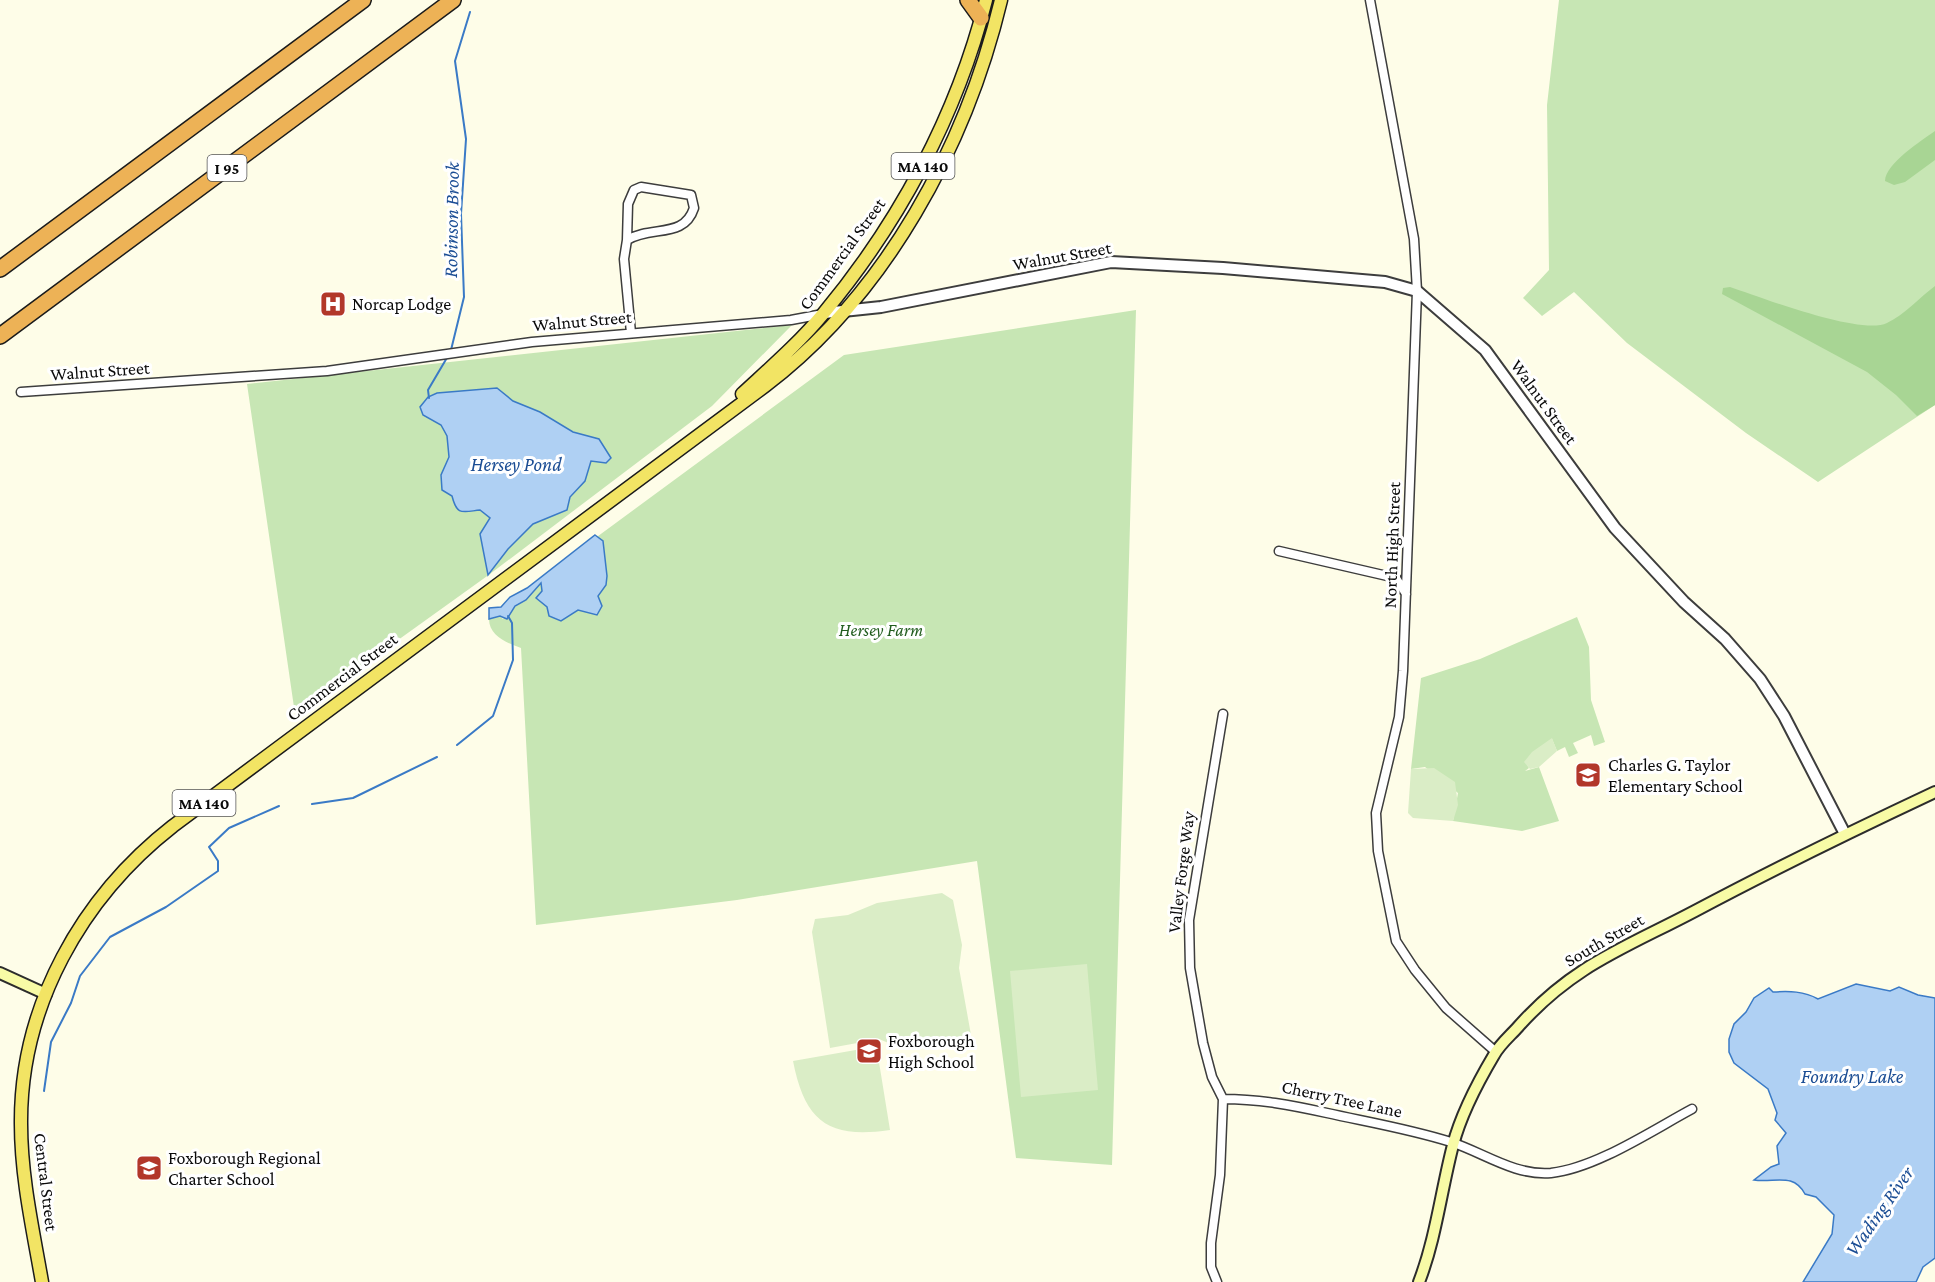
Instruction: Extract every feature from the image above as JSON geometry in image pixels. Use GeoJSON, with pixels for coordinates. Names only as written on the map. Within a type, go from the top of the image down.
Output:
{"type":"FeatureCollection","features":[{"type":"Feature","properties":{"kind":"highway"},"geometry":{"type":"LineString","coordinates":[[0,269],[363,0]]}},
{"type":"Feature","properties":{"kind":"highway","name":"I 95"},"geometry":{"type":"LineString","coordinates":[[0,336],[453,0]]}},
{"type":"Feature","properties":{"kind":"highway"},"geometry":{"type":"LineString","coordinates":[[968,0],[981,18]]}},
{"type":"Feature","properties":{"kind":"main road","name":"Commercial Street"},"geometry":{"type":"LineString","coordinates":[[705,430],[799,341],[824,313],[888,223],[927,158],[958,90],[986,0]]}},
{"type":"Feature","properties":{"kind":"main road","name":"Commercial Street"},"geometry":{"type":"LineString","coordinates":[[46,994],[63,955],[88,913],[113,881],[148,846],[779,375],[845,310],[901,234],[939,168],[973,92],[1001,0]]}},
{"type":"Feature","properties":{"kind":"main road","name":"South Street"},"geometry":{"type":"LineString","coordinates":[[1419,1282],[1428,1259],[1454,1143],[1467,1109],[1496,1052],[1530,1013],[1577,972],[1632,940],[1935,792]]}},
{"type":"Feature","properties":{"kind":"main road"},"geometry":{"type":"LineString","coordinates":[[0,973],[46,994]]}},
{"type":"Feature","properties":{"kind":"main road","name":"Central Street"},"geometry":{"type":"LineString","coordinates":[[42,1282],[24,1172],[21,1118],[27,1060],[46,994]]}},
{"type":"Feature","properties":{"kind":"street","name":"North High Street"},"geometry":{"type":"LineString","coordinates":[[1370,0],[1414,239],[1417,291],[1407,594],[1399,717],[1376,813],[1384,892],[1396,941],[1415,970],[1446,1008],[1496,1052]]}},
{"type":"Feature","properties":{"kind":"street"},"geometry":{"type":"LineString","coordinates":[[627,240],[642,232],[671,230],[686,223],[694,208],[690,195],[641,187],[634,190],[628,204],[624,259],[631,333]]}},
{"type":"Feature","properties":{"kind":"street","name":"Walnut Street"},"geometry":{"type":"LineString","coordinates":[[21,392],[327,371],[454,353],[631,333],[791,320],[824,313],[881,307],[1118,262],[1385,282],[1417,291],[1485,350],[1615,528],[1684,602],[1725,639],[1760,679],[1784,716],[1845,834]]}},
{"type":"Feature","properties":{"kind":"street"},"geometry":{"type":"LineString","coordinates":[[1279,551],[1396,578],[1407,594]]}},
{"type":"Feature","properties":{"kind":"street","name":"Valley Forge Way"},"geometry":{"type":"LineString","coordinates":[[1217,1282],[1211,1267],[1211,1243],[1220,1174],[1223,1099],[1212,1077],[1203,1043],[1190,968],[1189,921],[1223,714]]}},
{"type":"Feature","properties":{"kind":"street","name":"Cherry Tree Lane"},"geometry":{"type":"LineString","coordinates":[[1223,1099],[1289,1103],[1454,1143],[1517,1169],[1536,1174],[1551,1173],[1590,1162],[1692,1109]]}},
{"type":"Feature","properties":{"kind":"green space"},"geometry":{"type":"Polygon","coordinates":[[[1559,0],[1935,0],[1935,405],[1818,482],[1746,433],[1627,343],[1574,292],[1542,316],[1523,298],[1549,270],[1547,105],[1559,0]]]}},
{"type":"Feature","properties":{"kind":"green space"},"geometry":{"type":"Polygon","coordinates":[[[1935,131],[1935,160],[1905,182],[1894,185],[1885,181],[1891,167],[1898,160],[1935,131]]]}},
{"type":"Feature","properties":{"kind":"green space"},"geometry":{"type":"Polygon","coordinates":[[[1935,286],[1935,405],[1917,416],[1896,395],[1867,372],[1722,294],[1723,288],[1730,287],[1810,314],[1874,326],[1893,320],[1935,286]]]}},
{"type":"Feature","properties":{"kind":"green space","name":"Hersey Farm"},"geometry":{"type":"Polygon","coordinates":[[[1136,310],[1112,1165],[1016,1158],[977,861],[737,900],[536,925],[521,648],[495,634],[489,619],[500,616],[503,619],[519,603],[518,595],[844,355],[1136,310]]]}},
{"type":"Feature","properties":{"kind":"green space"},"geometry":{"type":"Polygon","coordinates":[[[792,325],[712,406],[490,574],[295,714],[247,384],[792,325]]]}},
{"type":"Feature","properties":{"kind":"green space"},"geometry":{"type":"Polygon","coordinates":[[[1577,617],[1589,647],[1591,700],[1605,742],[1594,746],[1591,735],[1573,743],[1578,753],[1569,757],[1565,747],[1557,751],[1552,739],[1527,765],[1529,768],[1525,771],[1539,767],[1559,821],[1522,831],[1453,821],[1458,793],[1425,767],[1411,769],[1421,678],[1480,659],[1577,617]]]}},
{"type":"Feature","properties":{"kind":"green space"},"geometry":{"type":"Polygon","coordinates":[[[1552,738],[1557,751],[1539,767],[1530,769],[1524,762],[1532,752],[1552,738]]]}},
{"type":"Feature","properties":{"kind":"green space"},"geometry":{"type":"Polygon","coordinates":[[[1434,768],[1455,782],[1458,805],[1453,821],[1413,818],[1408,813],[1411,769],[1434,768]]]}},
{"type":"Feature","properties":{"kind":"green space"},"geometry":{"type":"Polygon","coordinates":[[[942,893],[953,900],[962,945],[959,968],[971,1035],[898,1047],[879,1039],[830,1048],[812,932],[815,919],[848,915],[877,903],[942,893]]]}},
{"type":"Feature","properties":{"kind":"green space"},"geometry":{"type":"Polygon","coordinates":[[[1087,964],[1098,1090],[1021,1097],[1010,971],[1087,964]]]}},
{"type":"Feature","properties":{"kind":"green space"},"geometry":{"type":"Polygon","coordinates":[[[867,1048],[878,1056],[890,1130],[851,1132],[823,1122],[805,1099],[793,1061],[867,1048]]]}},
{"type":"Feature","properties":{"kind":"water","name":"Hersey Pond"},"geometry":{"type":"Polygon","coordinates":[[[497,388],[513,401],[540,412],[573,432],[599,439],[611,458],[606,463],[591,461],[585,481],[570,497],[567,510],[533,524],[508,549],[488,575],[480,534],[490,518],[480,510],[465,512],[458,510],[452,496],[442,490],[441,475],[449,457],[447,436],[441,425],[423,415],[420,407],[428,397],[437,393],[497,388]]]}},
{"type":"Feature","properties":{"kind":"water"},"geometry":{"type":"Polygon","coordinates":[[[595,535],[603,541],[607,576],[606,585],[598,596],[602,606],[597,615],[578,610],[561,621],[549,616],[547,607],[536,598],[542,591],[541,583],[526,600],[515,606],[507,619],[500,616],[489,619],[489,608],[501,607],[510,597],[527,588],[595,535]]]}},
{"type":"Feature","properties":{"kind":"water","name":"Foundry Lake"},"geometry":{"type":"Polygon","coordinates":[[[1856,984],[1890,991],[1899,987],[1918,995],[1935,998],[1935,1258],[1923,1267],[1916,1282],[1803,1282],[1832,1234],[1834,1215],[1816,1197],[1805,1194],[1795,1183],[1783,1180],[1754,1180],[1779,1164],[1777,1146],[1786,1133],[1775,1120],[1777,1113],[1768,1089],[1734,1063],[1729,1052],[1729,1039],[1734,1024],[1746,1012],[1754,998],[1769,988],[1773,992],[1796,992],[1818,999],[1856,984]]]}},
{"type":"Feature","properties":{"kind":"waterway","name":"Robinson Brook"},"geometry":{"type":"LineString","coordinates":[[451,350],[464,297],[461,214],[466,139],[455,61],[470,12]]}},
{"type":"Feature","properties":{"kind":"waterway","name":"Robinson Brook"},"geometry":{"type":"LineString","coordinates":[[429,398],[428,390],[448,356]]}},
{"type":"Feature","properties":{"kind":"waterway","name":"Robinson Brook"},"geometry":{"type":"LineString","coordinates":[[457,745],[493,716],[513,660],[512,623],[508,616]]}},
{"type":"Feature","properties":{"kind":"waterway","name":"Robinson Brook"},"geometry":{"type":"LineString","coordinates":[[312,804],[353,798],[437,757]]}},
{"type":"Feature","properties":{"kind":"waterway","name":"Robinson Brook"},"geometry":{"type":"LineString","coordinates":[[44,1091],[51,1042],[71,1003],[80,976],[110,937],[166,907],[218,871],[218,861],[209,847],[229,828],[279,806]]}},
{"type":"Feature","properties":{"kind":"place","name":"Norcap Lodge"},"geometry":{"type":"Point","coordinates":[333,304]}},
{"type":"Feature","properties":{"kind":"place","name":"Charles G. Taylor Elementary School"},"geometry":{"type":"Point","coordinates":[1588,775]}},
{"type":"Feature","properties":{"kind":"place","name":"Foxborough High School"},"geometry":{"type":"Point","coordinates":[869,1051]}},
{"type":"Feature","properties":{"kind":"place","name":"Foxborough Regional Charter School"},"geometry":{"type":"Point","coordinates":[149,1168]}},
{"type":"Feature","properties":{"kind":"water label","name":"Wading River"},"geometry":{"type":"Point","coordinates":[1879,1211]}}]}
